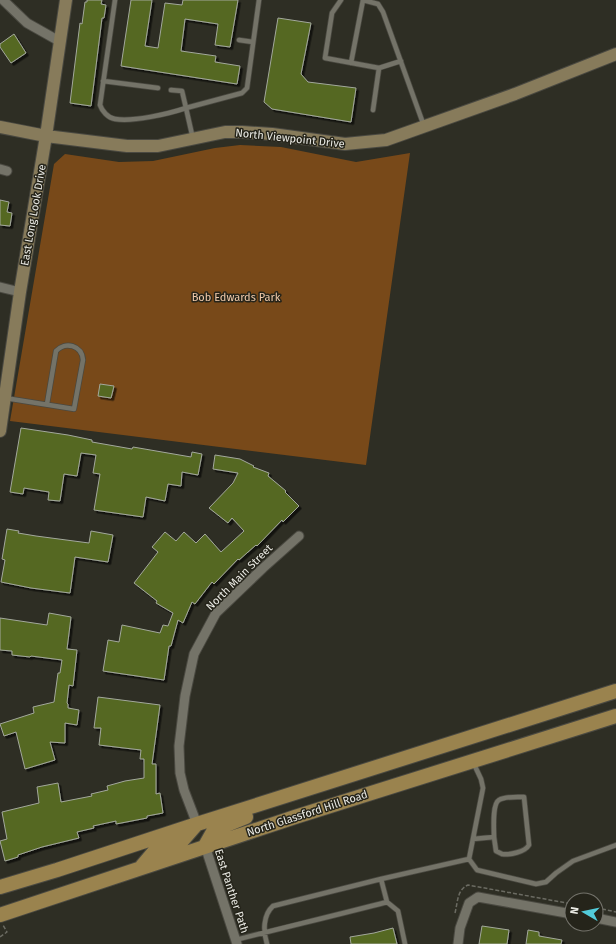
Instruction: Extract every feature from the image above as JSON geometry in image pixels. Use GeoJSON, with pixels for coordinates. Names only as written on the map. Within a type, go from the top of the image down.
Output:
{"type":"FeatureCollection","features":[{"type":"Feature","properties":{"kind":"main road","name":"North Glassford Hill Road"},"geometry":{"type":"LineString","coordinates":[[0,887],[616,691]]}},
{"type":"Feature","properties":{"kind":"main road","name":"North Glassford Hill Road"},"geometry":{"type":"LineString","coordinates":[[0,917],[205,846],[616,716]]}},
{"type":"Feature","properties":{"kind":"main road"},"geometry":{"type":"LineString","coordinates":[[205,846],[214,830],[250,815],[266,802]]}},
{"type":"Feature","properties":{"kind":"main road"},"geometry":{"type":"LineString","coordinates":[[141,868],[153,853],[182,841],[197,824]]}},
{"type":"Feature","properties":{"kind":"street"},"geometry":{"type":"LineString","coordinates":[[3,0],[27,24],[59,41]]}},
{"type":"Feature","properties":{"kind":"street","name":"East Long Look Drive"},"geometry":{"type":"LineString","coordinates":[[0,431],[3,398],[46,136],[66,0]]}},
{"type":"Feature","properties":{"kind":"street","name":"North Viewpoint Drive"},"geometry":{"type":"LineString","coordinates":[[0,127],[46,136],[127,146],[158,146],[225,132],[242,132],[345,144],[386,140],[515,94],[616,54]]}},
{"type":"Feature","properties":{"kind":"street"},"geometry":{"type":"LineString","coordinates":[[0,287],[20,292]]}},
{"type":"Feature","properties":{"kind":"street","name":"North Main Street"},"geometry":{"type":"LineString","coordinates":[[197,824],[184,790],[180,773],[179,752],[185,696],[194,654],[216,614],[299,536]]}},
{"type":"Feature","properties":{"kind":"street","name":"East Panther Path"},"geometry":{"type":"LineString","coordinates":[[205,846],[236,942]]}},
{"type":"Feature","properties":{"kind":"street"},"geometry":{"type":"LineString","coordinates":[[458,944],[460,928],[469,903],[478,897],[564,913]]}},
{"type":"Feature","properties":{"kind":"street"},"geometry":{"type":"LineString","coordinates":[[604,920],[616,922]]}},
{"type":"Feature","properties":{"kind":"lane"},"geometry":{"type":"LineString","coordinates":[[115,0],[100,105],[102,111],[113,119],[130,120],[172,113],[242,93],[247,88],[259,0]]}},
{"type":"Feature","properties":{"kind":"lane"},"geometry":{"type":"LineString","coordinates":[[341,0],[332,13],[324,58],[379,68],[401,61]]}},
{"type":"Feature","properties":{"kind":"lane"},"geometry":{"type":"LineString","coordinates":[[352,63],[363,0],[378,4],[383,12],[424,126]]}},
{"type":"Feature","properties":{"kind":"lane"},"geometry":{"type":"LineString","coordinates":[[239,40],[253,42]]}},
{"type":"Feature","properties":{"kind":"lane"},"geometry":{"type":"LineString","coordinates":[[373,110],[379,68]]}},
{"type":"Feature","properties":{"kind":"lane"},"geometry":{"type":"LineString","coordinates":[[103,81],[158,88]]}},
{"type":"Feature","properties":{"kind":"lane"},"geometry":{"type":"LineString","coordinates":[[171,90],[182,91],[192,139]]}},
{"type":"Feature","properties":{"kind":"lane"},"geometry":{"type":"LineString","coordinates":[[3,398],[74,409],[83,360],[82,353],[78,348],[66,345],[56,351],[47,404]]}},
{"type":"Feature","properties":{"kind":"lane"},"geometry":{"type":"LineString","coordinates":[[473,761],[481,779],[483,788],[470,858],[477,870],[536,884],[546,882],[573,861],[616,845]]}},
{"type":"Feature","properties":{"kind":"lane"},"geometry":{"type":"LineString","coordinates":[[524,797],[529,845],[527,849],[523,852],[502,854],[496,851],[494,837],[495,806],[497,801],[501,799],[524,797]]}},
{"type":"Feature","properties":{"kind":"lane"},"geometry":{"type":"LineString","coordinates":[[473,839],[494,837]]}},
{"type":"Feature","properties":{"kind":"lane"},"geometry":{"type":"LineString","coordinates":[[267,944],[264,933],[266,917],[269,910],[273,906],[470,858]]}},
{"type":"Feature","properties":{"kind":"lane"},"geometry":{"type":"LineString","coordinates":[[381,879],[387,902],[398,911],[405,944]]}},
{"type":"Feature","properties":{"kind":"lane"},"geometry":{"type":"LineString","coordinates":[[236,942],[264,933],[387,902]]}},
{"type":"Feature","properties":{"kind":"path"},"geometry":{"type":"LineString","coordinates":[[604,910],[616,912]]}},
{"type":"Feature","properties":{"kind":"path"},"geometry":{"type":"LineString","coordinates":[[0,917],[7,932],[0,937]]}},
{"type":"Feature","properties":{"kind":"green space","name":"Bob Edwards Park"},"geometry":{"type":"Polygon","coordinates":[[[240,145],[281,147],[356,162],[410,153],[366,465],[10,421],[54,164],[65,154],[119,162],[153,161],[215,148],[240,145]]]}},
{"type":"Feature","properties":{"kind":"building"},"geometry":{"type":"Polygon","coordinates":[[[87,0],[102,0],[101,4],[106,5],[104,18],[102,18],[91,106],[70,103],[80,23],[82,24],[85,2],[87,2],[87,0]]]}},
{"type":"Feature","properties":{"kind":"building"},"geometry":{"type":"Polygon","coordinates":[[[131,0],[152,0],[145,46],[158,48],[165,3],[182,5],[183,0],[238,0],[230,47],[215,45],[218,24],[185,19],[181,51],[216,56],[215,62],[240,66],[237,84],[121,66],[131,0]]]}},
{"type":"Feature","properties":{"kind":"building"},"geometry":{"type":"Polygon","coordinates":[[[278,18],[311,23],[301,74],[308,82],[356,88],[351,122],[272,109],[264,102],[278,18]]]}},
{"type":"Feature","properties":{"kind":"building"},"geometry":{"type":"Polygon","coordinates":[[[14,34],[26,53],[11,63],[0,47],[0,44],[14,34]]]}},
{"type":"Feature","properties":{"kind":"building"},"geometry":{"type":"Polygon","coordinates":[[[0,200],[9,202],[7,212],[12,213],[10,226],[0,225],[0,200]]]}},
{"type":"Feature","properties":{"kind":"building"},"geometry":{"type":"Polygon","coordinates":[[[100,384],[114,386],[111,398],[98,396],[100,384]]]}},
{"type":"Feature","properties":{"kind":"building"},"geometry":{"type":"Polygon","coordinates":[[[21,428],[68,435],[92,440],[92,442],[132,449],[133,447],[191,457],[192,452],[202,454],[198,475],[182,472],[181,486],[168,484],[165,501],[146,497],[143,517],[94,510],[100,474],[93,473],[96,455],[81,453],[77,476],[64,474],[60,501],[48,500],[49,492],[24,488],[23,494],[10,492],[21,428]]]}},
{"type":"Feature","properties":{"kind":"building"},"geometry":{"type":"Polygon","coordinates":[[[215,455],[240,459],[254,466],[253,467],[269,473],[268,476],[286,491],[285,492],[299,506],[283,522],[282,520],[257,546],[256,545],[239,560],[238,559],[214,584],[212,582],[195,604],[192,602],[183,623],[178,620],[171,646],[169,646],[164,680],[103,671],[108,640],[119,642],[122,625],[160,633],[163,625],[168,626],[173,613],[156,603],[157,601],[134,583],[158,552],[152,547],[165,532],[176,541],[184,532],[196,543],[205,534],[221,552],[244,531],[232,518],[228,523],[209,508],[233,483],[238,473],[213,469],[215,455]]]}},
{"type":"Feature","properties":{"kind":"building"},"geometry":{"type":"Polygon","coordinates":[[[7,529],[19,531],[18,533],[89,543],[91,531],[113,535],[108,562],[75,557],[70,593],[31,588],[1,582],[5,560],[2,559],[7,529]]]}},
{"type":"Feature","properties":{"kind":"building"},"geometry":{"type":"Polygon","coordinates":[[[49,613],[71,617],[67,649],[77,650],[73,686],[69,685],[67,703],[68,708],[79,710],[77,725],[65,723],[65,743],[50,742],[55,760],[25,769],[16,732],[4,736],[0,724],[34,713],[33,707],[54,702],[58,673],[60,673],[62,660],[12,655],[12,651],[0,650],[0,618],[47,625],[49,613]]]}},
{"type":"Feature","properties":{"kind":"building"},"geometry":{"type":"Polygon","coordinates":[[[98,697],[160,705],[152,764],[156,764],[156,794],[160,793],[163,813],[147,816],[147,818],[116,824],[116,821],[93,826],[94,828],[77,832],[79,838],[42,847],[5,861],[0,841],[7,839],[2,812],[39,803],[37,787],[58,783],[61,802],[92,796],[91,794],[108,790],[107,786],[144,778],[144,759],[140,759],[141,750],[99,745],[101,728],[94,728],[98,697]]]}},
{"type":"Feature","properties":{"kind":"building"},"geometry":{"type":"Polygon","coordinates":[[[482,926],[509,930],[507,944],[479,944],[482,926]]]}},
{"type":"Feature","properties":{"kind":"building"},"geometry":{"type":"Polygon","coordinates":[[[393,928],[397,944],[351,944],[350,937],[393,928]]]}},
{"type":"Feature","properties":{"kind":"building"},"geometry":{"type":"Polygon","coordinates":[[[528,930],[539,932],[539,936],[562,940],[561,944],[526,944],[528,930]]]}}]}
